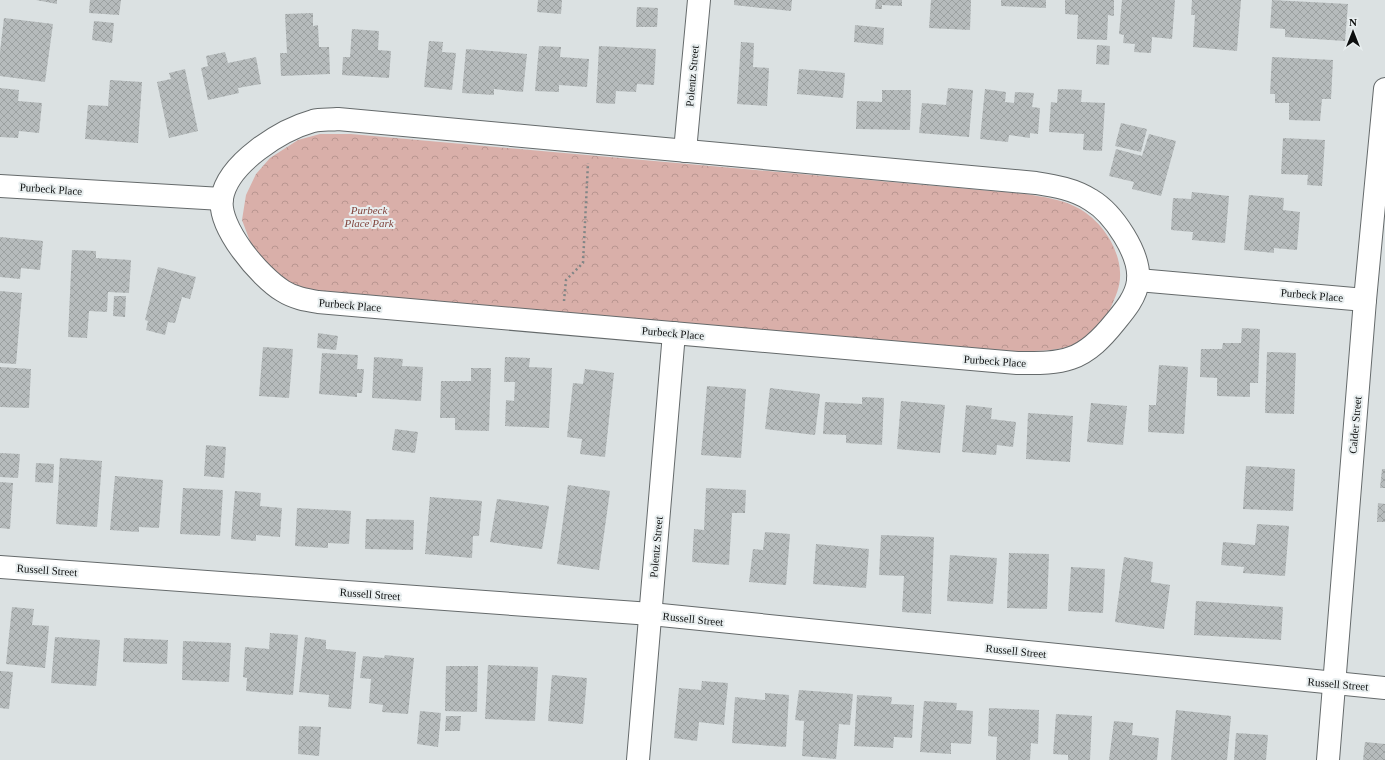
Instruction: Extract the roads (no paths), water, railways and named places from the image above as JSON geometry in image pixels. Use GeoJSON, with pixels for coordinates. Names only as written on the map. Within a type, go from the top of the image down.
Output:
{"type":"FeatureCollection","features":[{"type":"Feature","properties":{"kind":"street","name":"Polentz Street"},"geometry":{"type":"LineString","coordinates":[[685,152],[699,0]]}},
{"type":"Feature","properties":{"kind":"street","name":"Calder Street"},"geometry":{"type":"LineString","coordinates":[[1328,760],[1365,300],[1382,165],[1385,89]]}},
{"type":"Feature","properties":{"kind":"street","name":"Purbeck Place"},"geometry":{"type":"LineString","coordinates":[[338,119],[685,152],[1036,183],[1064,188],[1091,200],[1108,214],[1125,236],[1134,256],[1138,280],[1129,306],[1092,347],[1072,358],[1047,363],[1017,363],[318,302],[300,299],[284,292],[250,261],[232,235],[223,216],[222,199],[226,184],[253,153],[272,139],[294,128],[314,121],[338,119]]}},
{"type":"Feature","properties":{"kind":"street","name":"Purbeck Place"},"geometry":{"type":"LineString","coordinates":[[0,186],[222,199]]}},
{"type":"Feature","properties":{"kind":"street","name":"Purbeck Place"},"geometry":{"type":"LineString","coordinates":[[1138,280],[1365,300]]}},
{"type":"Feature","properties":{"kind":"street","name":"Polentz Street"},"geometry":{"type":"LineString","coordinates":[[638,760],[674,333]]}},
{"type":"Feature","properties":{"kind":"street","name":"Russell Street"},"geometry":{"type":"LineString","coordinates":[[0,567],[651,614],[1385,688]]}},
{"type":"Feature","properties":{"kind":"park label","name":"Purbeck Place Park"},"geometry":{"type":"Point","coordinates":[369,216]}}]}
